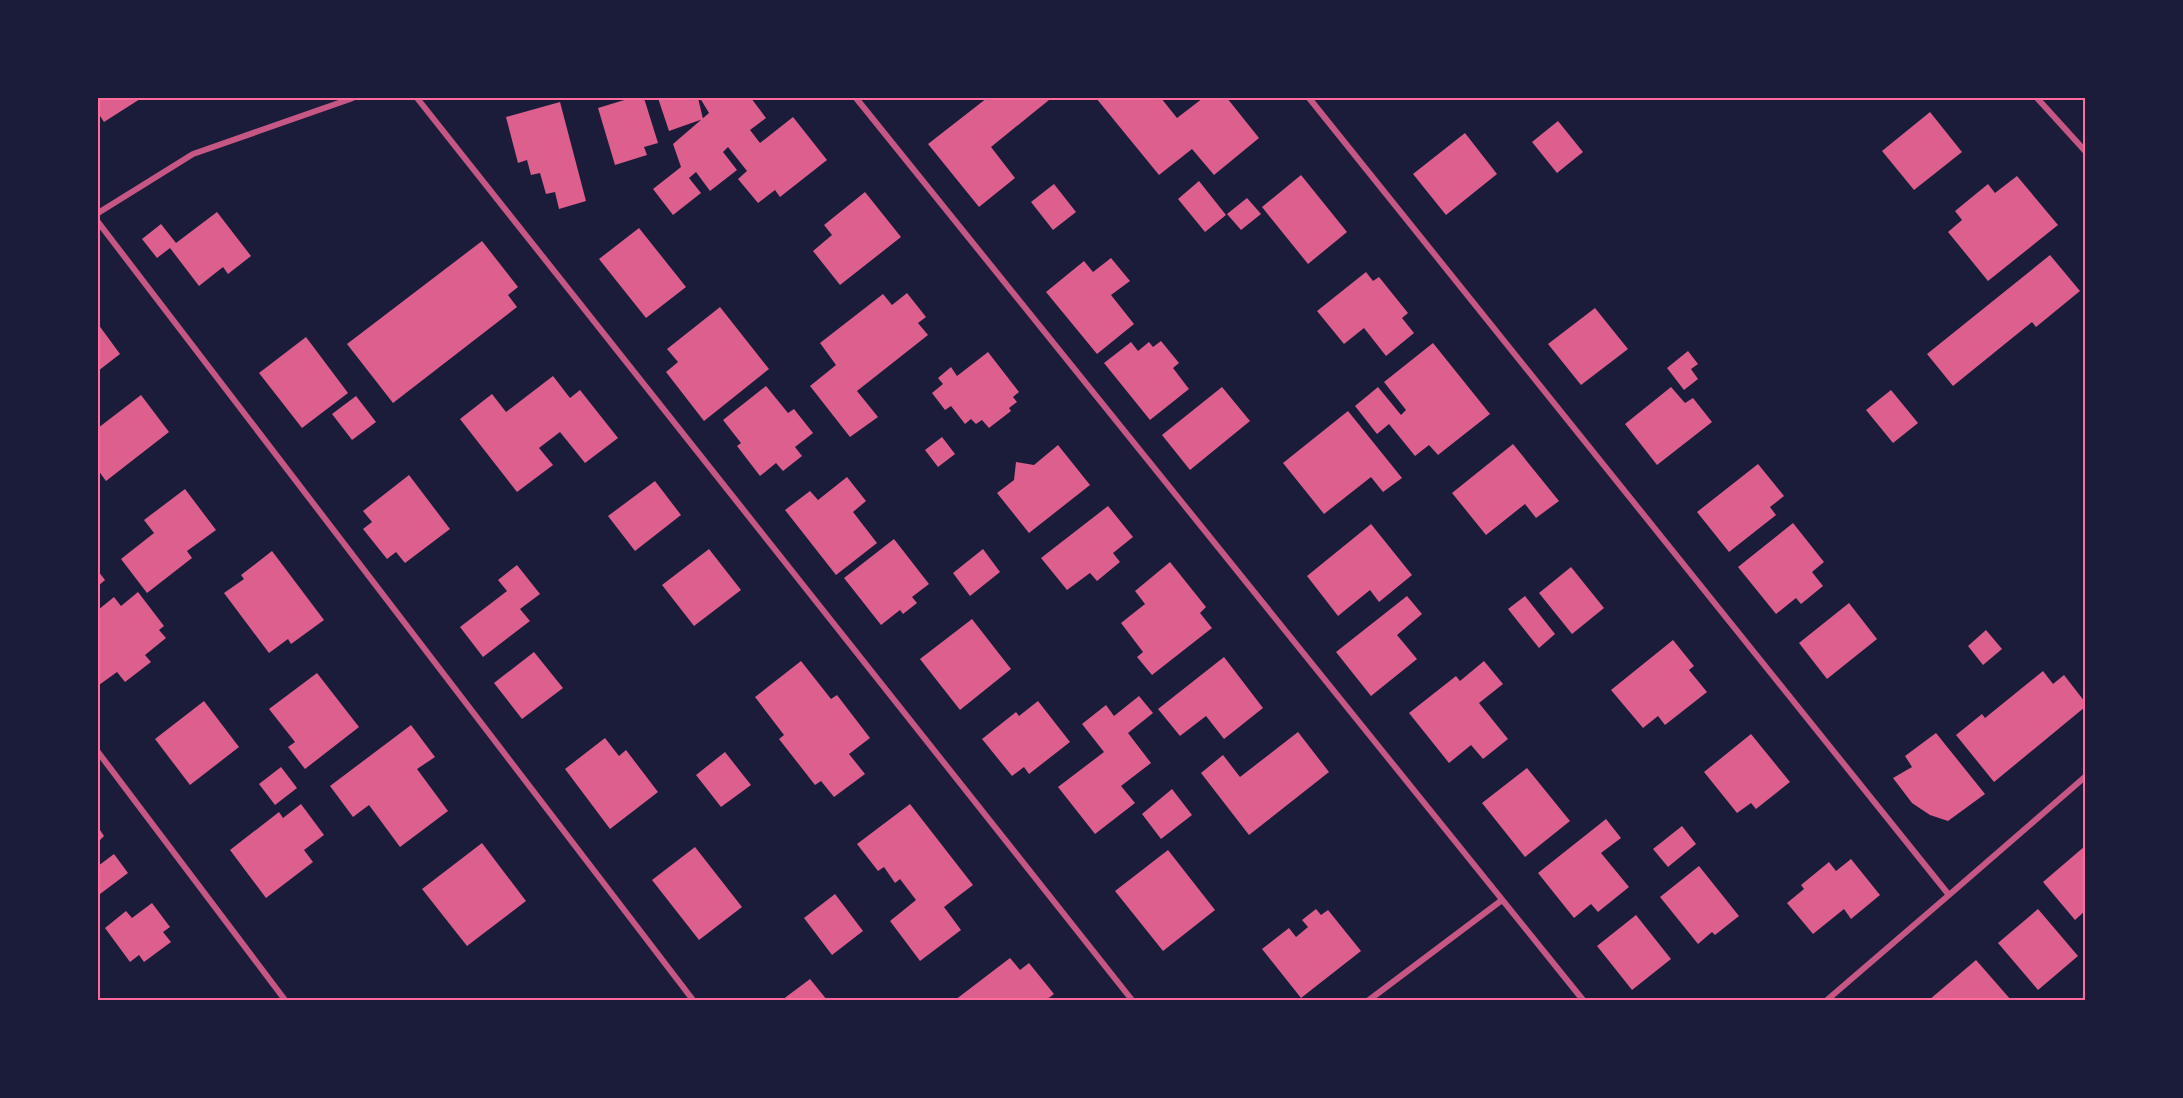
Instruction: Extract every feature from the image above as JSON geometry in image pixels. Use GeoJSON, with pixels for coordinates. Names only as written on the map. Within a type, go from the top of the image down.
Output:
{"type":"FeatureCollection","features":[{"type":"Feature","properties":{"kind":"street"},"geometry":{"type":"LineString","coordinates":[[98,213],[193,154],[353,98]]}},
{"type":"Feature","properties":{"kind":"street"},"geometry":{"type":"LineString","coordinates":[[417,98],[1132,1000]]}},
{"type":"Feature","properties":{"kind":"street"},"geometry":{"type":"LineString","coordinates":[[856,98],[1583,1000]]}},
{"type":"Feature","properties":{"kind":"street"},"geometry":{"type":"LineString","coordinates":[[1309,98],[1949,895]]}},
{"type":"Feature","properties":{"kind":"street"},"geometry":{"type":"LineString","coordinates":[[2037,98],[2085,152]]}},
{"type":"Feature","properties":{"kind":"street"},"geometry":{"type":"LineString","coordinates":[[98,222],[693,1000]]}},
{"type":"Feature","properties":{"kind":"street"},"geometry":{"type":"LineString","coordinates":[[98,752],[285,1000]]}},
{"type":"Feature","properties":{"kind":"street"},"geometry":{"type":"LineString","coordinates":[[1827,1000],[2085,776]]}},
{"type":"Feature","properties":{"kind":"street"},"geometry":{"type":"LineString","coordinates":[[1369,1000],[1502,900]]}},
{"type":"Feature","properties":{"kind":"building"},"geometry":{"type":"Polygon","coordinates":[[[98,98],[140,99],[104,122],[98,113],[98,98]]]}},
{"type":"Feature","properties":{"kind":"building"},"geometry":{"type":"Polygon","coordinates":[[[631,98],[644,98],[658,143],[644,147],[647,155],[615,165],[598,108],[631,98]]]}},
{"type":"Feature","properties":{"kind":"building"},"geometry":{"type":"Polygon","coordinates":[[[658,98],[698,98],[703,119],[669,131],[658,98]]]}},
{"type":"Feature","properties":{"kind":"building"},"geometry":{"type":"Polygon","coordinates":[[[700,98],[751,98],[766,118],[750,130],[760,143],[793,117],[827,160],[780,197],[775,190],[758,203],[738,179],[747,171],[728,147],[723,152],[737,170],[710,191],[696,172],[689,178],[701,193],[673,215],[653,189],[681,167],[673,144],[709,113],[700,98]]]}},
{"type":"Feature","properties":{"kind":"building"},"geometry":{"type":"Polygon","coordinates":[[[987,98],[1046,98],[1049,100],[991,147],[1015,178],[979,207],[928,144],[987,98]]]}},
{"type":"Feature","properties":{"kind":"building"},"geometry":{"type":"Polygon","coordinates":[[[1096,98],[1161,98],[1177,118],[1203,98],[1227,98],[1259,138],[1214,175],[1192,149],[1159,175],[1096,98]]]}},
{"type":"Feature","properties":{"kind":"building"},"geometry":{"type":"Polygon","coordinates":[[[560,102],[586,201],[559,209],[555,192],[546,194],[540,173],[531,175],[527,160],[518,163],[506,117],[560,102]]]}},
{"type":"Feature","properties":{"kind":"building"},"geometry":{"type":"Polygon","coordinates":[[[1930,112],[1962,152],[1914,190],[1882,151],[1930,112]]]}},
{"type":"Feature","properties":{"kind":"building"},"geometry":{"type":"Polygon","coordinates":[[[1558,121],[1583,152],[1557,173],[1532,142],[1558,121]]]}},
{"type":"Feature","properties":{"kind":"building"},"geometry":{"type":"Polygon","coordinates":[[[1465,133],[1497,174],[1446,215],[1413,174],[1465,133]]]}},
{"type":"Feature","properties":{"kind":"building"},"geometry":{"type":"Polygon","coordinates":[[[1301,175],[1347,232],[1308,264],[1262,207],[1301,175]]]}},
{"type":"Feature","properties":{"kind":"building"},"geometry":{"type":"Polygon","coordinates":[[[2017,176],[2058,225],[1988,281],[1948,232],[1962,220],[1955,211],[1988,184],[1995,193],[2017,176]]]}},
{"type":"Feature","properties":{"kind":"building"},"geometry":{"type":"Polygon","coordinates":[[[1199,181],[1226,215],[1205,232],[1178,199],[1199,181]]]}},
{"type":"Feature","properties":{"kind":"building"},"geometry":{"type":"Polygon","coordinates":[[[1054,184],[1076,212],[1053,230],[1031,202],[1054,184]]]}},
{"type":"Feature","properties":{"kind":"building"},"geometry":{"type":"Polygon","coordinates":[[[865,192],[901,237],[840,285],[813,251],[832,235],[824,225],[865,192]]]}},
{"type":"Feature","properties":{"kind":"building"},"geometry":{"type":"Polygon","coordinates":[[[1247,198],[1261,214],[1241,230],[1227,214],[1247,198]]]}},
{"type":"Feature","properties":{"kind":"building"},"geometry":{"type":"Polygon","coordinates":[[[217,212],[251,256],[228,274],[223,267],[199,286],[170,248],[157,258],[142,239],[161,224],[176,243],[217,212]]]}},
{"type":"Feature","properties":{"kind":"building"},"geometry":{"type":"Polygon","coordinates":[[[639,228],[686,287],[646,318],[599,259],[639,228]]]}},
{"type":"Feature","properties":{"kind":"building"},"geometry":{"type":"Polygon","coordinates":[[[482,241],[518,287],[508,295],[517,307],[393,403],[347,344],[482,241]]]}},
{"type":"Feature","properties":{"kind":"building"},"geometry":{"type":"Polygon","coordinates":[[[2050,255],[2080,291],[2036,327],[2032,322],[1953,386],[1927,354],[2050,255]]]}},
{"type":"Feature","properties":{"kind":"building"},"geometry":{"type":"Polygon","coordinates":[[[1111,258],[1130,281],[1111,295],[1134,324],[1097,354],[1046,292],[1084,261],[1093,272],[1111,258]]]}},
{"type":"Feature","properties":{"kind":"building"},"geometry":{"type":"Polygon","coordinates":[[[1366,272],[1373,281],[1379,277],[1408,313],[1402,318],[1414,333],[1386,356],[1364,328],[1344,344],[1317,311],[1366,272]]]}},
{"type":"Feature","properties":{"kind":"building"},"geometry":{"type":"Polygon","coordinates":[[[907,293],[926,317],[918,323],[928,335],[857,391],[878,417],[850,437],[810,386],[836,365],[820,343],[883,294],[892,305],[907,293]]]}},
{"type":"Feature","properties":{"kind":"building"},"geometry":{"type":"Polygon","coordinates":[[[720,307],[769,369],[704,421],[666,372],[678,362],[667,349],[720,307]]]}},
{"type":"Feature","properties":{"kind":"building"},"geometry":{"type":"Polygon","coordinates":[[[1595,308],[1628,349],[1581,385],[1548,344],[1595,308]]]}},
{"type":"Feature","properties":{"kind":"building"},"geometry":{"type":"Polygon","coordinates":[[[98,324],[120,354],[98,371],[98,324]]]}},
{"type":"Feature","properties":{"kind":"building"},"geometry":{"type":"Polygon","coordinates":[[[306,337],[348,393],[302,428],[259,373],[306,337]]]}},
{"type":"Feature","properties":{"kind":"building"},"geometry":{"type":"Polygon","coordinates":[[[1161,341],[1179,363],[1173,368],[1189,389],[1150,420],[1104,363],[1131,342],[1138,351],[1149,342],[1153,347],[1161,341]]]}},
{"type":"Feature","properties":{"kind":"building"},"geometry":{"type":"Polygon","coordinates":[[[1433,343],[1490,414],[1438,455],[1429,445],[1415,456],[1389,424],[1377,434],[1355,406],[1378,387],[1401,415],[1406,410],[1384,382],[1433,343]]]}},
{"type":"Feature","properties":{"kind":"building"},"geometry":{"type":"Polygon","coordinates":[[[1688,351],[1698,364],[1691,369],[1698,379],[1684,390],[1667,368],[1688,351]]]}},
{"type":"Feature","properties":{"kind":"building"},"geometry":{"type":"Polygon","coordinates":[[[988,352],[1019,392],[1013,397],[1017,402],[1009,408],[1011,411],[989,428],[982,420],[976,424],[971,419],[965,424],[951,406],[945,410],[932,393],[943,384],[938,378],[951,367],[957,376],[988,352]]]}},
{"type":"Feature","properties":{"kind":"building"},"geometry":{"type":"Polygon","coordinates":[[[553,376],[570,398],[580,390],[618,438],[585,463],[560,432],[539,448],[553,465],[517,492],[460,419],[492,394],[506,412],[553,376]]]}},
{"type":"Feature","properties":{"kind":"building"},"geometry":{"type":"Polygon","coordinates":[[[766,386],[788,413],[794,409],[813,433],[795,447],[802,456],[783,471],[776,463],[760,476],[737,446],[741,443],[723,420],[766,386]]]}},
{"type":"Feature","properties":{"kind":"building"},"geometry":{"type":"Polygon","coordinates":[[[1222,387],[1250,421],[1190,470],[1162,435],[1222,387]]]}},
{"type":"Feature","properties":{"kind":"building"},"geometry":{"type":"Polygon","coordinates":[[[1671,387],[1685,403],[1693,398],[1712,422],[1657,465],[1625,424],[1671,387]]]}},
{"type":"Feature","properties":{"kind":"building"},"geometry":{"type":"Polygon","coordinates":[[[1891,390],[1918,423],[1893,443],[1866,410],[1891,390]]]}},
{"type":"Feature","properties":{"kind":"building"},"geometry":{"type":"Polygon","coordinates":[[[141,395],[169,432],[106,481],[98,470],[98,428],[141,395]]]}},
{"type":"Feature","properties":{"kind":"building"},"geometry":{"type":"Polygon","coordinates":[[[356,396],[376,422],[352,440],[332,414],[356,396]]]}},
{"type":"Feature","properties":{"kind":"building"},"geometry":{"type":"Polygon","coordinates":[[[1348,411],[1402,478],[1383,492],[1371,477],[1324,514],[1283,463],[1348,411]]]}},
{"type":"Feature","properties":{"kind":"building"},"geometry":{"type":"Polygon","coordinates":[[[942,437],[955,454],[938,467],[925,450],[942,437]]]}},
{"type":"Feature","properties":{"kind":"building"},"geometry":{"type":"Polygon","coordinates":[[[1513,444],[1559,501],[1536,518],[1525,504],[1486,535],[1452,493],[1513,444]]]}},
{"type":"Feature","properties":{"kind":"building"},"geometry":{"type":"Polygon","coordinates":[[[1058,445],[1090,485],[1029,533],[997,493],[1014,480],[1016,462],[1034,465],[1058,445]]]}},
{"type":"Feature","properties":{"kind":"building"},"geometry":{"type":"Polygon","coordinates":[[[1758,464],[1784,496],[1770,507],[1776,515],[1729,552],[1697,512],[1758,464]]]}},
{"type":"Feature","properties":{"kind":"building"},"geometry":{"type":"Polygon","coordinates":[[[409,475],[450,529],[405,563],[396,552],[387,559],[363,529],[372,522],[363,511],[409,475]]]}},
{"type":"Feature","properties":{"kind":"building"},"geometry":{"type":"Polygon","coordinates":[[[847,477],[866,501],[853,512],[877,543],[836,575],[785,510],[810,491],[818,500],[847,477]]]}},
{"type":"Feature","properties":{"kind":"building"},"geometry":{"type":"Polygon","coordinates":[[[655,481],[681,515],[635,551],[608,516],[655,481]]]}},
{"type":"Feature","properties":{"kind":"building"},"geometry":{"type":"Polygon","coordinates":[[[185,489],[216,530],[187,551],[192,558],[147,593],[121,559],[154,533],[144,520],[185,489]]]}},
{"type":"Feature","properties":{"kind":"building"},"geometry":{"type":"Polygon","coordinates":[[[1108,506],[1133,537],[1113,553],[1120,562],[1097,581],[1090,573],[1067,590],[1041,558],[1108,506]]]}},
{"type":"Feature","properties":{"kind":"building"},"geometry":{"type":"Polygon","coordinates":[[[1793,523],[1824,562],[1812,572],[1823,586],[1801,604],[1796,598],[1776,614],[1738,567],[1793,523]]]}},
{"type":"Feature","properties":{"kind":"building"},"geometry":{"type":"Polygon","coordinates":[[[1371,524],[1412,575],[1379,602],[1370,590],[1338,616],[1307,576],[1371,524]]]}},
{"type":"Feature","properties":{"kind":"building"},"geometry":{"type":"Polygon","coordinates":[[[894,539],[929,584],[912,597],[917,603],[903,614],[900,610],[881,625],[844,578],[894,539]]]}},
{"type":"Feature","properties":{"kind":"building"},"geometry":{"type":"Polygon","coordinates":[[[709,549],[741,590],[694,626],[662,585],[709,549]]]}},
{"type":"Feature","properties":{"kind":"building"},"geometry":{"type":"Polygon","coordinates":[[[983,549],[1000,572],[970,596],[953,573],[983,549]]]}},
{"type":"Feature","properties":{"kind":"building"},"geometry":{"type":"Polygon","coordinates":[[[272,551],[324,620],[291,644],[288,639],[269,653],[224,593],[244,579],[241,575],[272,551]]]}},
{"type":"Feature","properties":{"kind":"building"},"geometry":{"type":"Polygon","coordinates":[[[1170,562],[1206,607],[1200,613],[1212,628],[1152,675],[1137,657],[1143,652],[1121,623],[1145,604],[1135,591],[1170,562]]]}},
{"type":"Feature","properties":{"kind":"building"},"geometry":{"type":"Polygon","coordinates":[[[517,565],[540,594],[520,609],[530,621],[483,657],[460,627],[507,591],[498,580],[517,565]]]}},
{"type":"Feature","properties":{"kind":"building"},"geometry":{"type":"Polygon","coordinates":[[[1571,567],[1604,608],[1572,634],[1539,593],[1571,567]]]}},
{"type":"Feature","properties":{"kind":"building"},"geometry":{"type":"Polygon","coordinates":[[[98,571],[105,580],[98,586],[98,571]]]}},
{"type":"Feature","properties":{"kind":"building"},"geometry":{"type":"Polygon","coordinates":[[[138,592],[164,626],[159,630],[166,638],[145,655],[151,662],[125,682],[117,672],[99,685],[98,610],[114,597],[121,606],[138,592]]]}},
{"type":"Feature","properties":{"kind":"building"},"geometry":{"type":"Polygon","coordinates":[[[1407,596],[1422,614],[1397,635],[1417,659],[1371,696],[1336,652],[1407,596]]]}},
{"type":"Feature","properties":{"kind":"building"},"geometry":{"type":"Polygon","coordinates":[[[1525,596],[1555,634],[1539,648],[1508,609],[1525,596]]]}},
{"type":"Feature","properties":{"kind":"building"},"geometry":{"type":"Polygon","coordinates":[[[1849,603],[1877,639],[1827,679],[1799,643],[1849,603]]]}},
{"type":"Feature","properties":{"kind":"building"},"geometry":{"type":"Polygon","coordinates":[[[972,619],[1011,669],[960,710],[920,659],[972,619]]]}},
{"type":"Feature","properties":{"kind":"building"},"geometry":{"type":"Polygon","coordinates":[[[1986,630],[2002,649],[1983,665],[1968,646],[1986,630]]]}},
{"type":"Feature","properties":{"kind":"building"},"geometry":{"type":"Polygon","coordinates":[[[1673,640],[1694,666],[1689,670],[1707,692],[1665,725],[1658,716],[1643,728],[1611,690],[1673,640]]]}},
{"type":"Feature","properties":{"kind":"building"},"geometry":{"type":"Polygon","coordinates":[[[534,652],[563,688],[522,719],[494,683],[534,652]]]}},
{"type":"Feature","properties":{"kind":"building"},"geometry":{"type":"Polygon","coordinates":[[[1224,657],[1263,708],[1224,739],[1206,716],[1180,736],[1158,709],[1224,657]]]}},
{"type":"Feature","properties":{"kind":"building"},"geometry":{"type":"Polygon","coordinates":[[[801,661],[831,699],[837,695],[870,738],[849,754],[865,774],[834,797],[821,781],[815,785],[779,739],[784,735],[755,697],[801,661]]]}},
{"type":"Feature","properties":{"kind":"building"},"geometry":{"type":"Polygon","coordinates":[[[1484,661],[1503,684],[1479,703],[1508,739],[1483,759],[1471,745],[1449,763],[1409,713],[1456,676],[1460,681],[1484,661]]]}},
{"type":"Feature","properties":{"kind":"building"},"geometry":{"type":"Polygon","coordinates":[[[2043,671],[2053,684],[2064,675],[2085,702],[2085,707],[1994,782],[1956,735],[1982,714],[1985,718],[2043,671]]]}},
{"type":"Feature","properties":{"kind":"building"},"geometry":{"type":"Polygon","coordinates":[[[317,673],[359,727],[305,769],[288,747],[295,742],[269,709],[317,673]]]}},
{"type":"Feature","properties":{"kind":"building"},"geometry":{"type":"Polygon","coordinates":[[[1139,696],[1153,713],[1128,733],[1151,763],[1121,786],[1135,803],[1095,834],[1058,787],[1104,752],[1082,724],[1106,705],[1114,716],[1139,696]]]}},
{"type":"Feature","properties":{"kind":"building"},"geometry":{"type":"Polygon","coordinates":[[[204,701],[239,747],[190,785],[155,739],[204,701]]]}},
{"type":"Feature","properties":{"kind":"building"},"geometry":{"type":"Polygon","coordinates":[[[1038,701],[1070,742],[1029,774],[1024,767],[1012,776],[982,739],[1016,712],[1019,716],[1038,701]]]}},
{"type":"Feature","properties":{"kind":"building"},"geometry":{"type":"Polygon","coordinates":[[[411,725],[435,757],[417,769],[448,811],[400,847],[369,805],[353,817],[330,786],[411,725]]]}},
{"type":"Feature","properties":{"kind":"building"},"geometry":{"type":"Polygon","coordinates":[[[1298,732],[1329,772],[1249,835],[1201,773],[1223,755],[1240,777],[1298,732]]]}},
{"type":"Feature","properties":{"kind":"building"},"geometry":{"type":"Polygon","coordinates":[[[1936,733],[1985,794],[1948,821],[1930,815],[1912,803],[1893,778],[1912,767],[1905,756],[1936,733]]]}},
{"type":"Feature","properties":{"kind":"building"},"geometry":{"type":"Polygon","coordinates":[[[1751,734],[1790,782],[1756,809],[1751,803],[1737,813],[1704,772],[1751,734]]]}},
{"type":"Feature","properties":{"kind":"building"},"geometry":{"type":"Polygon","coordinates":[[[605,738],[619,756],[626,750],[658,792],[610,829],[565,769],[605,738]]]}},
{"type":"Feature","properties":{"kind":"building"},"geometry":{"type":"Polygon","coordinates":[[[725,752],[751,785],[721,807],[696,775],[725,752]]]}},
{"type":"Feature","properties":{"kind":"building"},"geometry":{"type":"Polygon","coordinates":[[[281,767],[297,788],[275,805],[259,784],[281,767]]]}},
{"type":"Feature","properties":{"kind":"building"},"geometry":{"type":"Polygon","coordinates":[[[1527,768],[1570,821],[1525,857],[1482,803],[1527,768]]]}},
{"type":"Feature","properties":{"kind":"building"},"geometry":{"type":"Polygon","coordinates":[[[1172,789],[1192,815],[1161,839],[1142,814],[1172,789]]]}},
{"type":"Feature","properties":{"kind":"building"},"geometry":{"type":"Polygon","coordinates":[[[301,804],[324,835],[304,850],[313,862],[266,898],[230,850],[279,812],[283,818],[301,804]]]}},
{"type":"Feature","properties":{"kind":"building"},"geometry":{"type":"Polygon","coordinates":[[[910,804],[973,885],[944,907],[961,930],[920,961],[890,921],[916,900],[900,879],[895,883],[884,867],[878,871],[857,844],[910,804]]]}},
{"type":"Feature","properties":{"kind":"building"},"geometry":{"type":"Polygon","coordinates":[[[1606,819],[1621,838],[1601,853],[1629,887],[1598,912],[1591,904],[1574,918],[1538,873],[1606,819]]]}},
{"type":"Feature","properties":{"kind":"building"},"geometry":{"type":"Polygon","coordinates":[[[1682,826],[1696,844],[1668,867],[1653,849],[1682,826]]]}},
{"type":"Feature","properties":{"kind":"building"},"geometry":{"type":"Polygon","coordinates":[[[98,827],[104,836],[98,842],[98,827]]]}},
{"type":"Feature","properties":{"kind":"building"},"geometry":{"type":"Polygon","coordinates":[[[482,843],[526,901],[467,946],[422,889],[482,843]]]}},
{"type":"Feature","properties":{"kind":"building"},"geometry":{"type":"Polygon","coordinates":[[[2085,846],[2085,911],[2075,920],[2043,882],[2085,846]]]}},
{"type":"Feature","properties":{"kind":"building"},"geometry":{"type":"Polygon","coordinates":[[[695,847],[742,907],[699,940],[652,880],[695,847]]]}},
{"type":"Feature","properties":{"kind":"building"},"geometry":{"type":"Polygon","coordinates":[[[1168,850],[1215,910],[1163,951],[1115,891],[1168,850]]]}},
{"type":"Feature","properties":{"kind":"building"},"geometry":{"type":"Polygon","coordinates":[[[114,854],[128,873],[100,894],[98,866],[114,854]]]}},
{"type":"Feature","properties":{"kind":"building"},"geometry":{"type":"Polygon","coordinates":[[[1851,859],[1880,895],[1851,919],[1844,909],[1813,934],[1787,903],[1804,889],[1801,885],[1829,862],[1836,871],[1851,859]]]}},
{"type":"Feature","properties":{"kind":"building"},"geometry":{"type":"Polygon","coordinates":[[[1699,866],[1739,916],[1715,935],[1712,932],[1698,944],[1660,897],[1699,866]]]}},
{"type":"Feature","properties":{"kind":"building"},"geometry":{"type":"Polygon","coordinates":[[[835,894],[863,931],[832,955],[804,918],[835,894]]]}},
{"type":"Feature","properties":{"kind":"building"},"geometry":{"type":"Polygon","coordinates":[[[152,903],[170,927],[163,932],[171,942],[144,962],[139,955],[130,962],[105,928],[126,911],[132,918],[152,903]]]}},
{"type":"Feature","properties":{"kind":"building"},"geometry":{"type":"Polygon","coordinates":[[[1316,909],[1321,915],[1328,910],[1361,951],[1301,998],[1262,949],[1289,928],[1296,937],[1308,927],[1302,920],[1316,909]]]}},
{"type":"Feature","properties":{"kind":"building"},"geometry":{"type":"Polygon","coordinates":[[[2038,909],[2078,956],[2038,990],[1998,943],[2038,909]]]}},
{"type":"Feature","properties":{"kind":"building"},"geometry":{"type":"Polygon","coordinates":[[[1636,915],[1671,959],[1632,990],[1597,946],[1636,915]]]}},
{"type":"Feature","properties":{"kind":"building"},"geometry":{"type":"Polygon","coordinates":[[[1010,958],[1020,970],[1029,963],[1054,994],[1046,1000],[955,1000],[1010,958]]]}},
{"type":"Feature","properties":{"kind":"building"},"geometry":{"type":"Polygon","coordinates":[[[1976,960],[2011,1000],[1929,1000],[1976,960]]]}},
{"type":"Feature","properties":{"kind":"building"},"geometry":{"type":"Polygon","coordinates":[[[810,979],[827,1000],[782,1000],[810,979]]]}}]}
